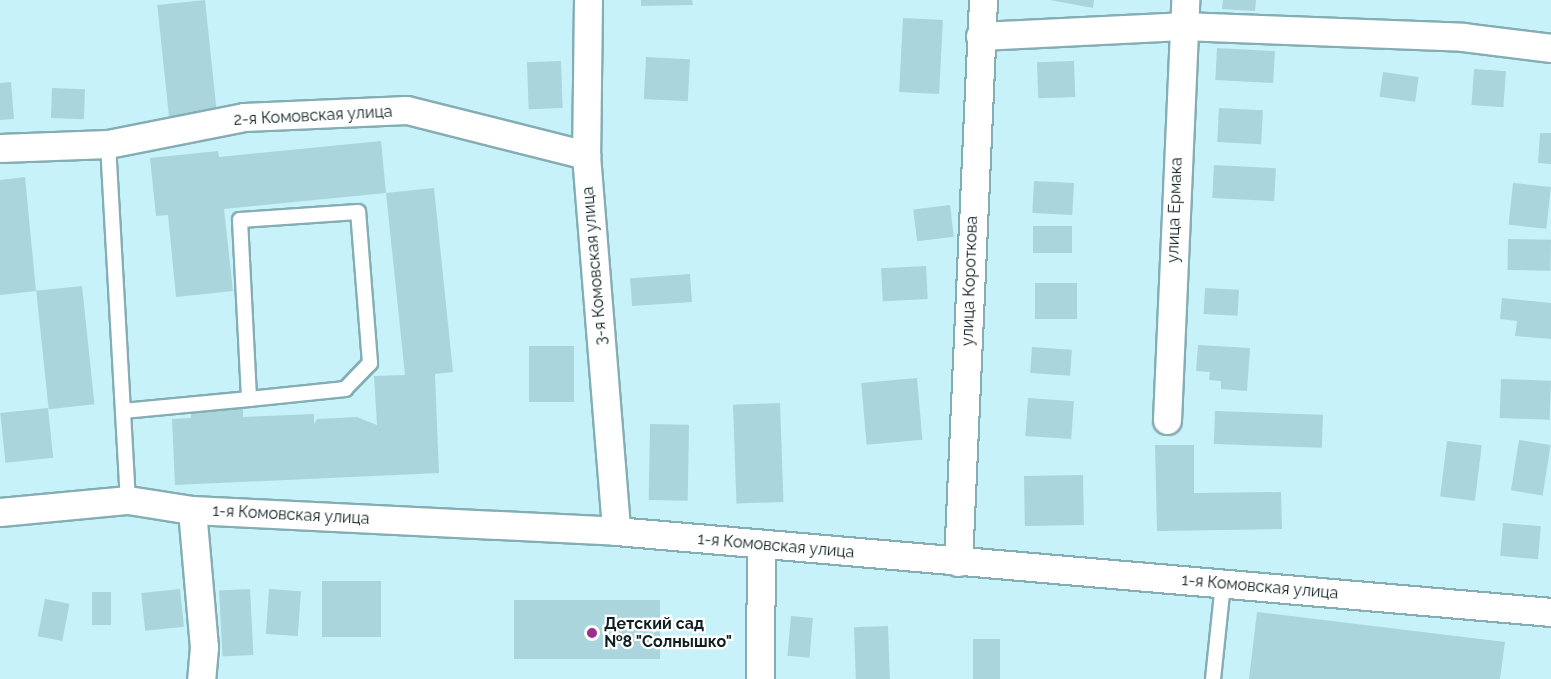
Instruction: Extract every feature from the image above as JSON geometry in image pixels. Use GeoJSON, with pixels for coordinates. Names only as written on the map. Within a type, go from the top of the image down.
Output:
{"type":"FeatureCollection","features":[{"type":"Feature","properties":{"kind":"street","name":"3-я Комовская улица"},"geometry":{"type":"LineString","coordinates":[[588,0],[586,155],[616,531]]}},
{"type":"Feature","properties":{"kind":"street","name":"улица Короткова"},"geometry":{"type":"LineString","coordinates":[[958,562],[982,0]]}},
{"type":"Feature","properties":{"kind":"street"},"geometry":{"type":"LineString","coordinates":[[980,36],[1183,13],[1551,48]]}},
{"type":"Feature","properties":{"kind":"street","name":"улица Ермака"},"geometry":{"type":"LineString","coordinates":[[1167,420],[1183,13]]}},
{"type":"Feature","properties":{"kind":"street","name":"2-я Комовская улица"},"geometry":{"type":"LineString","coordinates":[[0,148],[108,144],[244,117],[407,110],[586,155]]}},
{"type":"Feature","properties":{"kind":"street","name":"1-я Комовская улица"},"geometry":{"type":"LineString","coordinates":[[0,512],[128,500],[192,510],[616,531],[1551,612]]}},
{"type":"Feature","properties":{"kind":"street"},"geometry":{"type":"LineString","coordinates":[[192,510],[204,647],[201,679]]}},
{"type":"Feature","properties":{"kind":"street"},"geometry":{"type":"LineString","coordinates":[[760,679],[761,544]]}},
{"type":"Feature","properties":{"kind":"lane"},"geometry":{"type":"LineString","coordinates":[[108,144],[128,500]]}},
{"type":"Feature","properties":{"kind":"lane"},"geometry":{"type":"LineString","coordinates":[[123,411],[249,399],[345,389],[370,363],[358,212],[240,220],[249,399]]}},
{"type":"Feature","properties":{"kind":"lane"},"geometry":{"type":"LineString","coordinates":[[1213,679],[1223,584]]}},
{"type":"Feature","properties":{"kind":"building"},"geometry":{"type":"Polygon","coordinates":[[[205,0],[217,111],[169,116],[157,5],[205,0]]]}},
{"type":"Feature","properties":{"kind":"building"},"geometry":{"type":"Polygon","coordinates":[[[641,0],[692,0],[693,5],[641,6],[641,0]]]}},
{"type":"Feature","properties":{"kind":"building"},"geometry":{"type":"Polygon","coordinates":[[[1050,0],[1094,0],[1093,8],[1050,0]]]}},
{"type":"Feature","properties":{"kind":"building"},"geometry":{"type":"Polygon","coordinates":[[[1223,0],[1256,0],[1255,11],[1222,9],[1223,0]]]}},
{"type":"Feature","properties":{"kind":"building"},"geometry":{"type":"Polygon","coordinates":[[[903,18],[943,20],[939,94],[899,92],[903,18]]]}},
{"type":"Feature","properties":{"kind":"building"},"geometry":{"type":"Polygon","coordinates":[[[1217,48],[1275,51],[1273,83],[1215,80],[1217,48]]]}},
{"type":"Feature","properties":{"kind":"building"},"geometry":{"type":"Polygon","coordinates":[[[646,57],[690,59],[688,101],[644,99],[646,57]]]}},
{"type":"Feature","properties":{"kind":"building"},"geometry":{"type":"Polygon","coordinates":[[[561,61],[563,108],[529,109],[527,62],[561,61]]]}},
{"type":"Feature","properties":{"kind":"building"},"geometry":{"type":"Polygon","coordinates":[[[1074,61],[1075,97],[1038,98],[1037,62],[1074,61]]]}},
{"type":"Feature","properties":{"kind":"building"},"geometry":{"type":"Polygon","coordinates":[[[1474,69],[1506,71],[1503,107],[1471,105],[1474,69]]]}},
{"type":"Feature","properties":{"kind":"building"},"geometry":{"type":"Polygon","coordinates":[[[1383,72],[1419,77],[1415,102],[1380,97],[1383,72]]]}},
{"type":"Feature","properties":{"kind":"building"},"geometry":{"type":"Polygon","coordinates":[[[11,82],[14,119],[0,120],[0,83],[11,82]]]}},
{"type":"Feature","properties":{"kind":"building"},"geometry":{"type":"Polygon","coordinates":[[[52,88],[85,89],[84,119],[51,118],[52,88]]]}},
{"type":"Feature","properties":{"kind":"building"},"geometry":{"type":"Polygon","coordinates":[[[1219,108],[1263,110],[1261,144],[1217,142],[1219,108]]]}},
{"type":"Feature","properties":{"kind":"building"},"geometry":{"type":"Polygon","coordinates":[[[1540,133],[1551,133],[1551,164],[1538,163],[1540,133]]]}},
{"type":"Feature","properties":{"kind":"building"},"geometry":{"type":"Polygon","coordinates":[[[381,141],[386,193],[224,209],[233,291],[176,297],[168,215],[156,216],[150,158],[218,151],[219,157],[381,141]]]}},
{"type":"Feature","properties":{"kind":"building"},"geometry":{"type":"Polygon","coordinates":[[[1214,165],[1276,168],[1274,201],[1212,198],[1214,165]]]}},
{"type":"Feature","properties":{"kind":"building"},"geometry":{"type":"Polygon","coordinates":[[[25,177],[36,291],[0,295],[0,180],[25,177]]]}},
{"type":"Feature","properties":{"kind":"building"},"geometry":{"type":"Polygon","coordinates":[[[1034,181],[1074,183],[1072,215],[1032,213],[1034,181]]]}},
{"type":"Feature","properties":{"kind":"building"},"geometry":{"type":"Polygon","coordinates":[[[1513,183],[1551,187],[1546,229],[1509,225],[1513,183]]]}},
{"type":"Feature","properties":{"kind":"building"},"geometry":{"type":"Polygon","coordinates":[[[434,188],[453,372],[435,374],[439,473],[175,485],[172,419],[191,418],[191,409],[243,406],[243,417],[314,414],[314,424],[317,419],[357,417],[377,425],[374,376],[405,375],[386,193],[434,188]]]}},
{"type":"Feature","properties":{"kind":"building"},"geometry":{"type":"Polygon","coordinates":[[[950,205],[954,237],[917,241],[913,210],[950,205]]]}},
{"type":"Feature","properties":{"kind":"building"},"geometry":{"type":"Polygon","coordinates":[[[1033,226],[1072,226],[1072,253],[1033,253],[1033,226]]]}},
{"type":"Feature","properties":{"kind":"building"},"geometry":{"type":"Polygon","coordinates":[[[1508,239],[1551,240],[1550,271],[1507,270],[1508,239]]]}},
{"type":"Feature","properties":{"kind":"building"},"geometry":{"type":"Polygon","coordinates":[[[926,266],[928,299],[883,301],[881,268],[926,266]]]}},
{"type":"Feature","properties":{"kind":"building"},"geometry":{"type":"Polygon","coordinates":[[[690,274],[692,302],[632,306],[630,278],[690,274]]]}},
{"type":"Feature","properties":{"kind":"building"},"geometry":{"type":"Polygon","coordinates":[[[1035,283],[1077,283],[1077,319],[1035,319],[1035,283]]]}},
{"type":"Feature","properties":{"kind":"building"},"geometry":{"type":"Polygon","coordinates":[[[82,286],[94,404],[49,409],[36,291],[82,286]]]}},
{"type":"Feature","properties":{"kind":"building"},"geometry":{"type":"Polygon","coordinates":[[[1205,288],[1239,290],[1238,316],[1204,314],[1205,288]]]}},
{"type":"Feature","properties":{"kind":"building"},"geometry":{"type":"Polygon","coordinates":[[[1502,298],[1551,303],[1551,339],[1515,336],[1517,321],[1500,319],[1502,298]]]}},
{"type":"Feature","properties":{"kind":"building"},"geometry":{"type":"Polygon","coordinates":[[[1198,345],[1250,348],[1247,391],[1221,389],[1221,381],[1209,380],[1210,372],[1196,371],[1198,345]]]}},
{"type":"Feature","properties":{"kind":"building"},"geometry":{"type":"Polygon","coordinates":[[[529,346],[574,346],[574,402],[529,402],[529,346]]]}},
{"type":"Feature","properties":{"kind":"building"},"geometry":{"type":"Polygon","coordinates":[[[1032,347],[1072,350],[1070,376],[1030,373],[1032,347]]]}},
{"type":"Feature","properties":{"kind":"building"},"geometry":{"type":"Polygon","coordinates":[[[917,378],[922,440],[867,445],[861,383],[917,378]]]}},
{"type":"Feature","properties":{"kind":"building"},"geometry":{"type":"Polygon","coordinates":[[[1501,379],[1551,381],[1550,420],[1500,418],[1501,379]]]}},
{"type":"Feature","properties":{"kind":"building"},"geometry":{"type":"Polygon","coordinates":[[[1028,398],[1074,401],[1071,439],[1025,436],[1028,398]]]}},
{"type":"Feature","properties":{"kind":"building"},"geometry":{"type":"Polygon","coordinates":[[[780,403],[783,502],[736,504],[733,405],[780,403]]]}},
{"type":"Feature","properties":{"kind":"building"},"geometry":{"type":"Polygon","coordinates":[[[48,408],[53,458],[5,463],[0,413],[48,408]]]}},
{"type":"Feature","properties":{"kind":"building"},"geometry":{"type":"Polygon","coordinates":[[[1215,411],[1323,415],[1322,448],[1214,444],[1215,411]]]}},
{"type":"Feature","properties":{"kind":"building"},"geometry":{"type":"Polygon","coordinates":[[[650,424],[689,425],[688,501],[649,500],[650,424]]]}},
{"type":"Feature","properties":{"kind":"building"},"geometry":{"type":"Polygon","coordinates":[[[1519,440],[1551,445],[1543,495],[1511,490],[1519,440]]]}},
{"type":"Feature","properties":{"kind":"building"},"geometry":{"type":"Polygon","coordinates":[[[1447,441],[1482,445],[1475,501],[1440,497],[1447,441]]]}},
{"type":"Feature","properties":{"kind":"building"},"geometry":{"type":"Polygon","coordinates":[[[1155,445],[1194,445],[1194,493],[1281,492],[1282,529],[1157,531],[1155,445]]]}},
{"type":"Feature","properties":{"kind":"building"},"geometry":{"type":"Polygon","coordinates":[[[1083,475],[1084,525],[1025,526],[1024,476],[1083,475]]]}},
{"type":"Feature","properties":{"kind":"building"},"geometry":{"type":"Polygon","coordinates":[[[1503,523],[1541,526],[1538,559],[1500,556],[1503,523]]]}},
{"type":"Feature","properties":{"kind":"building"},"geometry":{"type":"Polygon","coordinates":[[[322,581],[381,581],[381,637],[322,637],[322,581]]]}},
{"type":"Feature","properties":{"kind":"building"},"geometry":{"type":"Polygon","coordinates":[[[180,589],[184,627],[145,631],[141,593],[180,589]]]}},
{"type":"Feature","properties":{"kind":"building"},"geometry":{"type":"Polygon","coordinates":[[[250,589],[253,655],[222,657],[219,591],[250,589]]]}},
{"type":"Feature","properties":{"kind":"building"},"geometry":{"type":"Polygon","coordinates":[[[269,589],[301,591],[298,636],[266,634],[269,589]]]}},
{"type":"Feature","properties":{"kind":"building"},"geometry":{"type":"Polygon","coordinates":[[[92,592],[111,592],[111,625],[92,625],[92,592]]]}},
{"type":"Feature","properties":{"kind":"building"},"geometry":{"type":"Polygon","coordinates":[[[45,599],[70,604],[62,641],[38,636],[45,599]]]}},
{"type":"Feature","properties":{"kind":"building"},"geometry":{"type":"Polygon","coordinates":[[[514,600],[660,600],[660,659],[514,659],[514,600]]]}},
{"type":"Feature","properties":{"kind":"building"},"geometry":{"type":"Polygon","coordinates":[[[1257,612],[1505,642],[1500,679],[1249,679],[1257,612]]]}},
{"type":"Feature","properties":{"kind":"building"},"geometry":{"type":"Polygon","coordinates":[[[791,616],[813,618],[809,658],[788,656],[791,616]]]}},
{"type":"Feature","properties":{"kind":"building"},"geometry":{"type":"Polygon","coordinates":[[[888,626],[890,679],[856,679],[854,627],[888,626]]]}},
{"type":"Feature","properties":{"kind":"building"},"geometry":{"type":"Polygon","coordinates":[[[973,639],[1000,639],[1000,679],[973,679],[973,639]]]}},
{"type":"Feature","properties":{"kind":"place","name":"Детский сад №8 \"Солнышко\""},"geometry":{"type":"Point","coordinates":[592,633]}}]}
